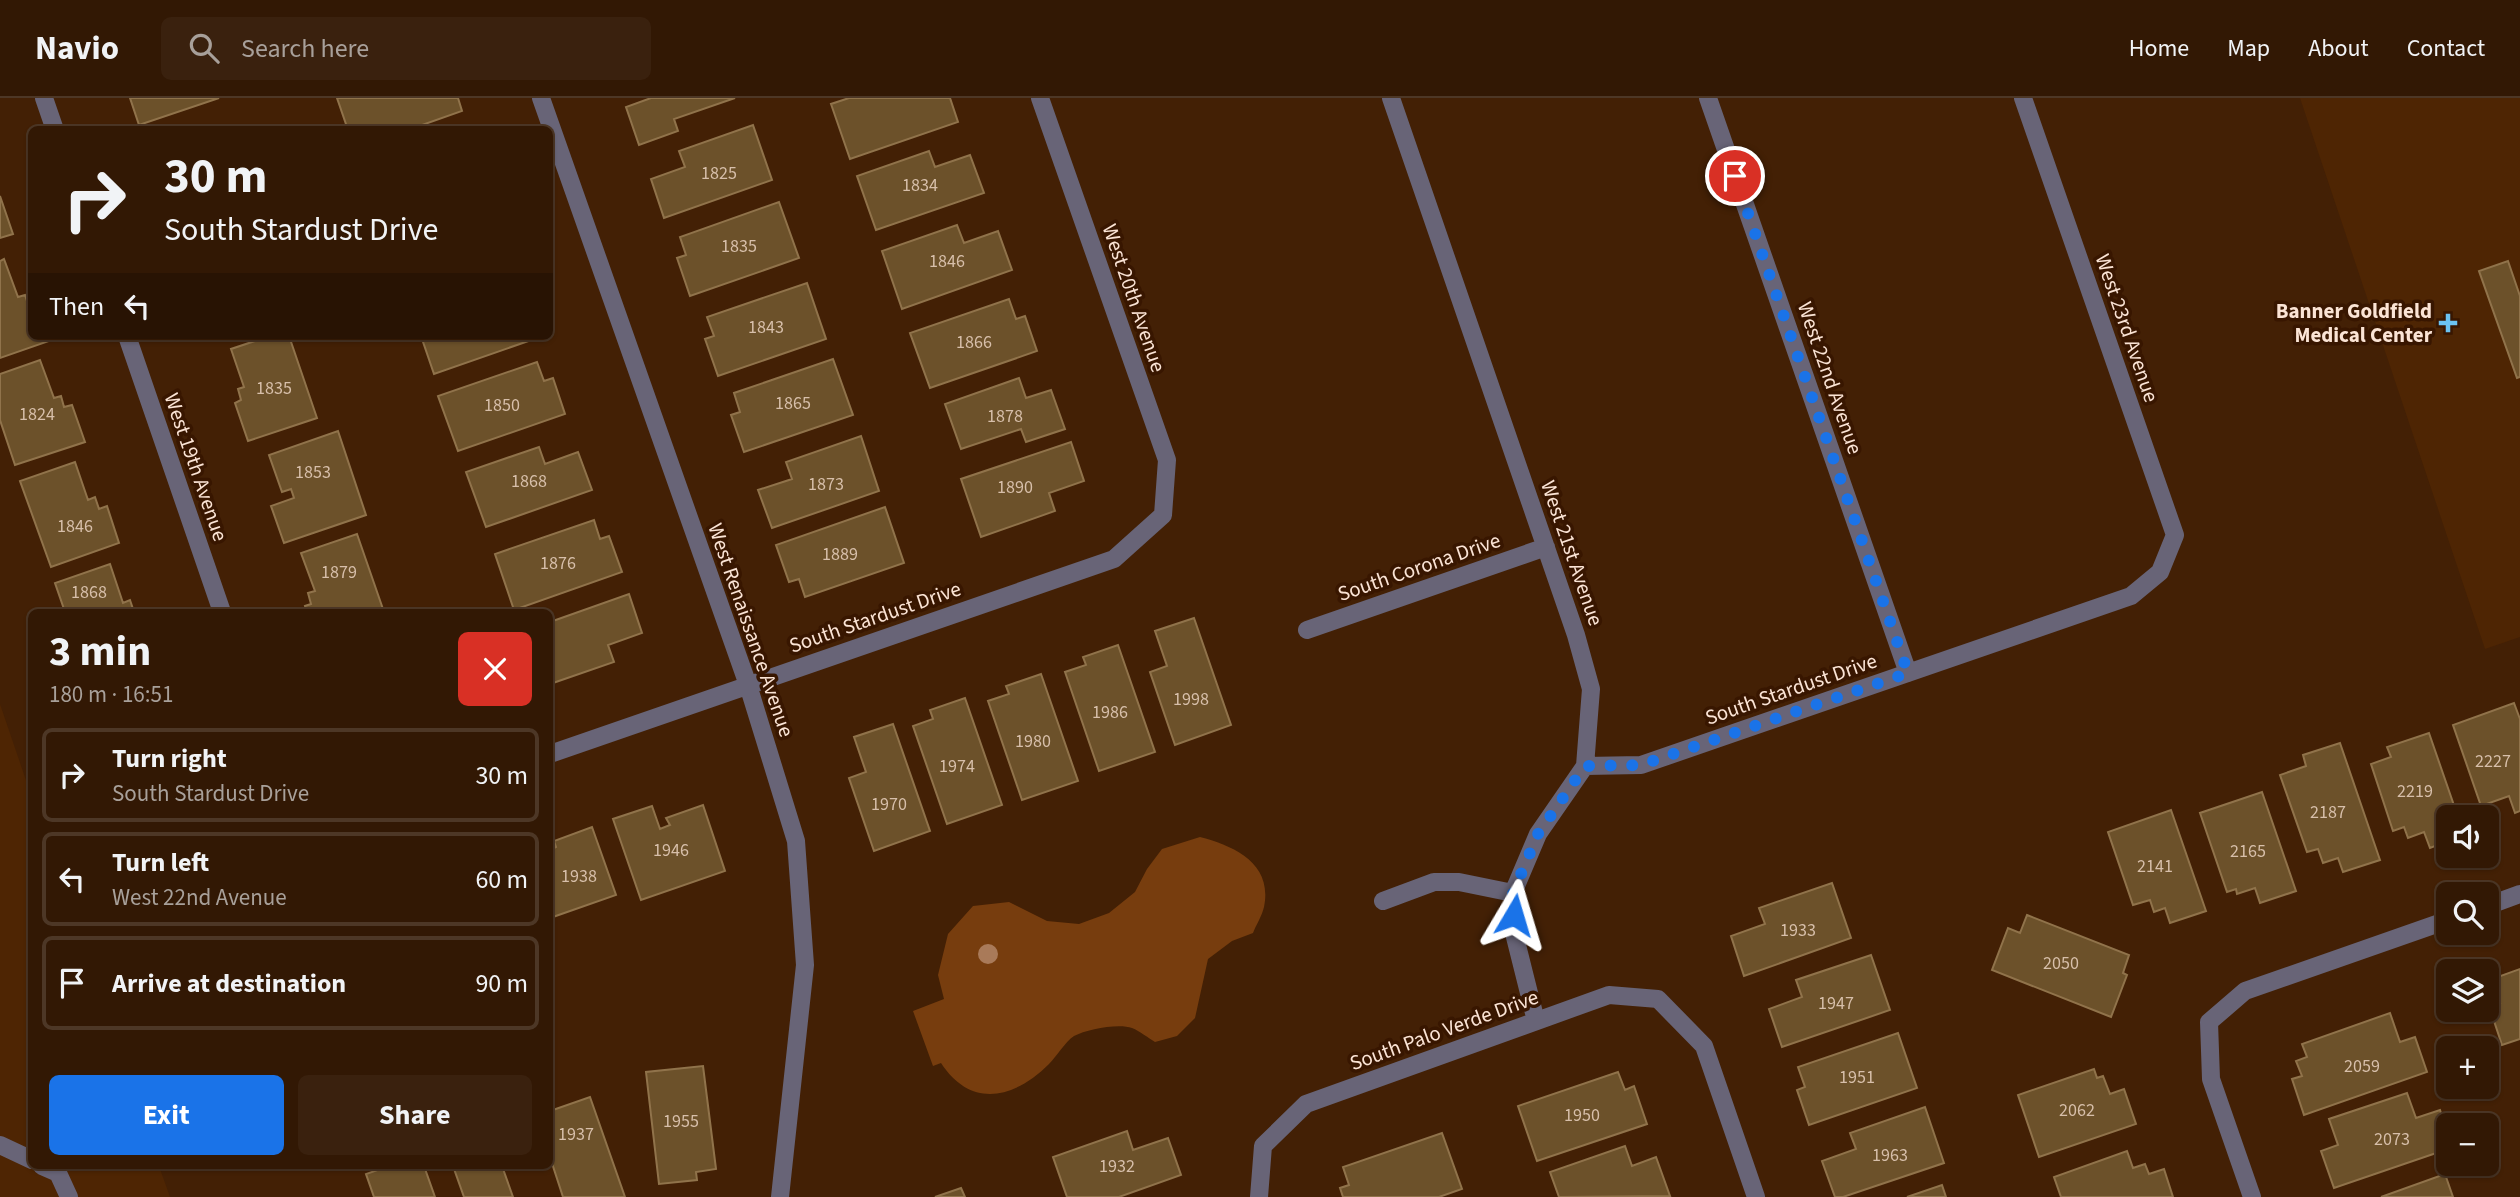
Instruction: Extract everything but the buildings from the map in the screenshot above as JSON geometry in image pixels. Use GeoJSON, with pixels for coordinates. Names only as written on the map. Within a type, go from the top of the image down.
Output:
{"type":"FeatureCollection","features":[{"type":"Feature","properties":{"kind":"street"},"geometry":{"type":"LineString","coordinates":[[44,98],[54,126]]}},
{"type":"Feature","properties":{"kind":"street","name":"West Renaissance Avenue"},"geometry":{"type":"LineString","coordinates":[[541,98],[551,126]]}},
{"type":"Feature","properties":{"kind":"street","name":"West 20th Avenue"},"geometry":{"type":"LineString","coordinates":[[1040,98],[1167,460],[1163,515]]}},
{"type":"Feature","properties":{"kind":"street","name":"West 21st Avenue"},"geometry":{"type":"LineString","coordinates":[[1391,98],[1576,635],[1591,689],[1585,766]]}},
{"type":"Feature","properties":{"kind":"street","name":"West 22nd Avenue"},"geometry":{"type":"LineString","coordinates":[[1708,98],[1908,673]]}},
{"type":"Feature","properties":{"kind":"street","name":"West 23rd Avenue"},"geometry":{"type":"LineString","coordinates":[[2023,98],[2175,534],[2160,572]]}},
{"type":"Feature","properties":{"kind":"street","name":"West Renaissance Avenue"},"geometry":{"type":"LineString","coordinates":[[553,132],[747,685],[796,841],[805,965],[780,1197]]}},
{"type":"Feature","properties":{"kind":"street","name":"West 19th Avenue"},"geometry":{"type":"LineString","coordinates":[[128,340],[221,609]]}},
{"type":"Feature","properties":{"kind":"street","name":"South Stardust Drive"},"geometry":{"type":"LineString","coordinates":[[553,753],[1114,559],[1163,515]]}},
{"type":"Feature","properties":{"kind":"street","name":"South Corona Drive"},"geometry":{"type":"LineString","coordinates":[[1307,630],[1546,547]]}},
{"type":"Feature","properties":{"kind":"street","name":"South Stardust Drive"},"geometry":{"type":"LineString","coordinates":[[1585,766],[1641,765],[2131,596],[2160,572]]}},
{"type":"Feature","properties":{"kind":"street"},"geometry":{"type":"LineString","coordinates":[[1536,1021],[1515,937],[1513,893],[1538,834],[1585,766]]}},
{"type":"Feature","properties":{"kind":"street"},"geometry":{"type":"LineString","coordinates":[[1383,901],[1434,882],[1459,881],[1513,893]]}},
{"type":"Feature","properties":{"kind":"street"},"geometry":{"type":"LineString","coordinates":[[2499,902],[2520,894]]}},
{"type":"Feature","properties":{"kind":"street"},"geometry":{"type":"LineString","coordinates":[[2252,1197],[2211,1079],[2209,1022],[2245,991],[2436,924]]}},
{"type":"Feature","properties":{"kind":"street","name":"South Palo Verde Drive"},"geometry":{"type":"LineString","coordinates":[[1259,1197],[1263,1146],[1306,1104],[1609,996],[1658,999],[1704,1046],[1756,1197]]}},
{"type":"Feature","properties":{"kind":"street"},"geometry":{"type":"LineString","coordinates":[[0,1145],[28,1158]]}},
{"type":"Feature","properties":{"kind":"street"},"geometry":{"type":"LineString","coordinates":[[49,1169],[58,1173],[69,1197]]}},
{"type":"Feature","properties":{"kind":"shaded area","name":"Banner Goldfield Medical Center"},"geometry":{"type":"Polygon","coordinates":[[[2300,98],[2520,98],[2520,637],[2485,649],[2300,98]]]}},
{"type":"Feature","properties":{"kind":"shaded area"},"geometry":{"type":"Polygon","coordinates":[[[0,704],[28,786],[28,1169],[160,1169],[170,1197],[0,1197],[0,704]]]}},
{"type":"Feature","properties":{"kind":"shaded area"},"geometry":{"type":"Polygon","coordinates":[[[1200,837],[1238,852],[1257,868],[1263,879],[1264,907],[1253,933],[1232,941],[1208,959],[1195,1018],[1177,1036],[1155,1042],[1126,1027],[1111,1026],[1087,1031],[1074,1036],[1036,1076],[1022,1085],[993,1094],[979,1093],[966,1087],[953,1078],[941,1063],[933,1066],[913,1011],[944,999],[938,975],[948,934],[973,906],[1009,902],[1047,921],[1079,924],[1109,913],[1135,892],[1162,849],[1200,837]]]}},
{"type":"Feature","properties":{"kind":"place","name":"Banner Goldfield Medical Center"},"geometry":{"type":"Point","coordinates":[2448,323]}},
{"type":"Feature","properties":{"kind":"route"},"geometry":{"type":"LineString","coordinates":[[1514,915],[1513,893],[1538,834],[1585,766],[1641,765],[1908,673],[1735,176]]}}]}
